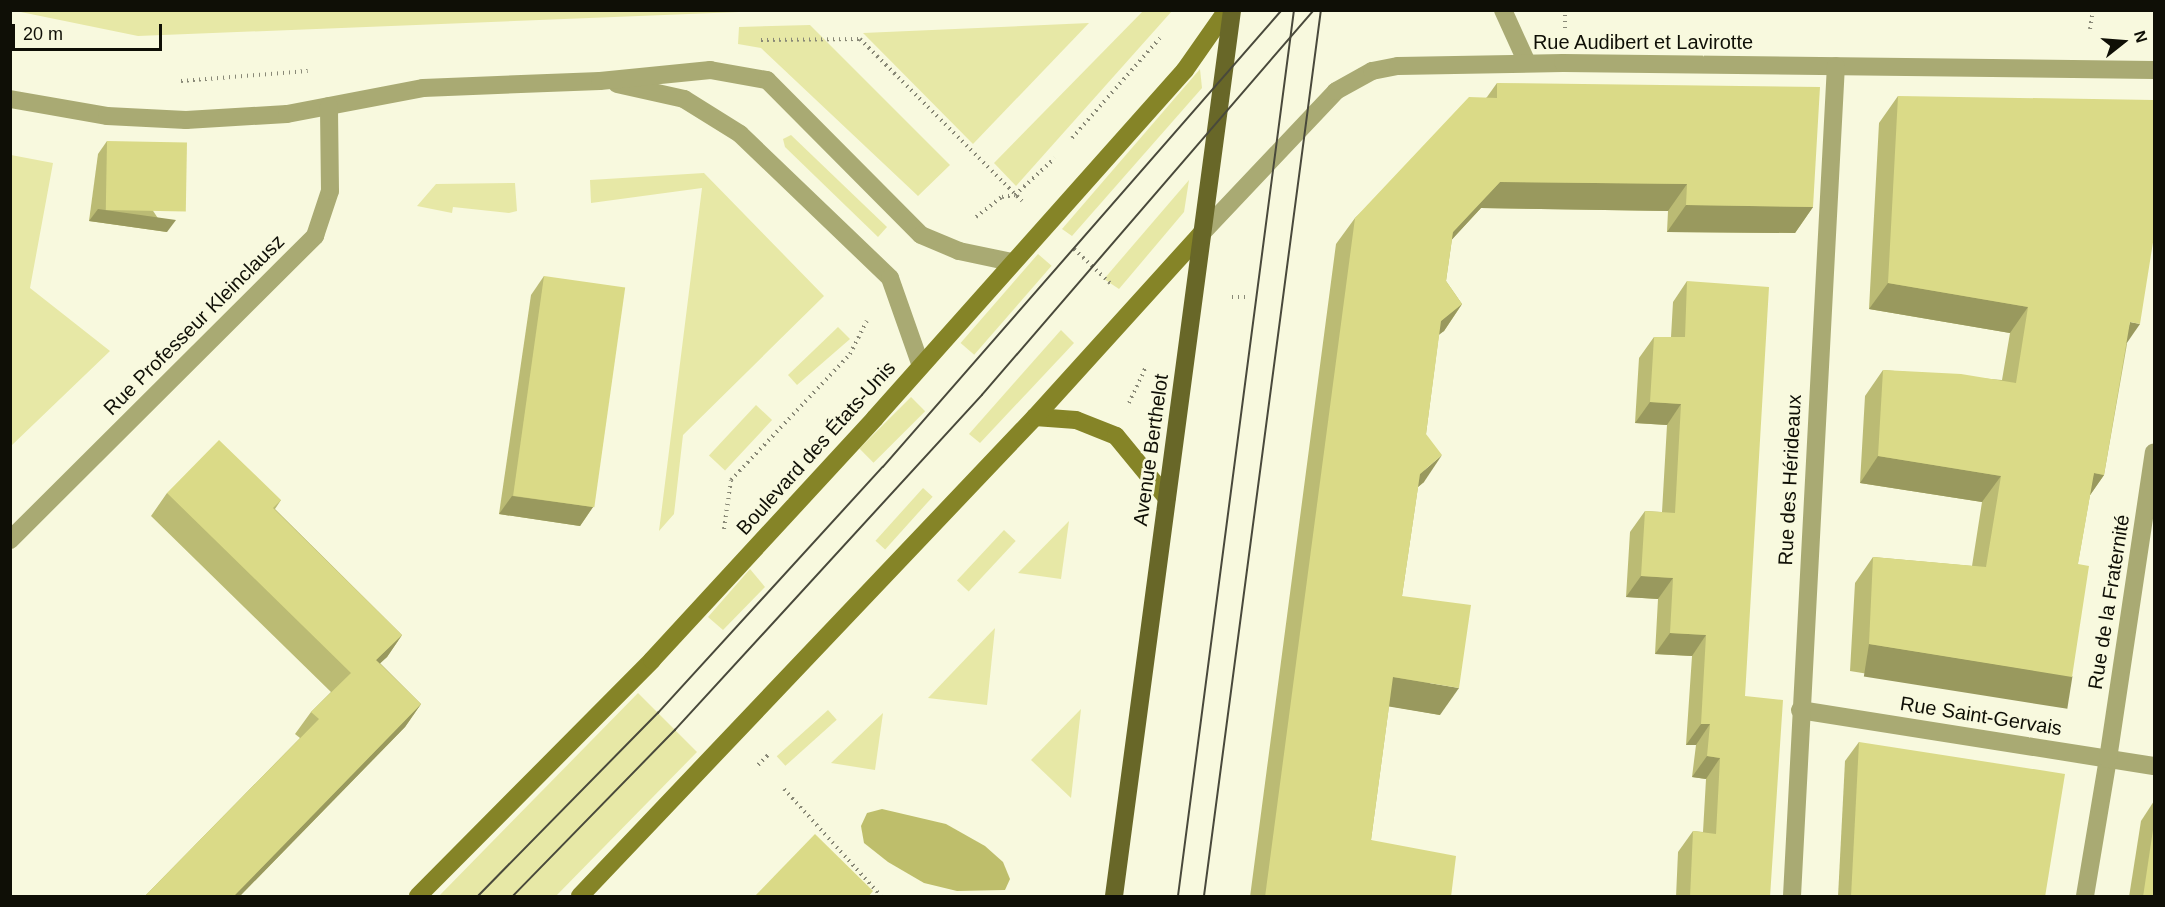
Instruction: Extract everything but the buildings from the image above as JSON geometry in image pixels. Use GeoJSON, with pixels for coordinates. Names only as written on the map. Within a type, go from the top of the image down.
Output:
{"type":"FeatureCollection","features":[{"type":"Feature","properties":{"kind":"main road","name":"Boulevard des États-Unis"},"geometry":{"type":"LineString","coordinates":[[418,897],[652,660],[921,366],[1011,262],[1185,70],[1227,10]]}},
{"type":"Feature","properties":{"kind":"main road","name":"Avenue Berthelot"},"geometry":{"type":"LineString","coordinates":[[1114,897],[1167,498],[1200,273],[1200,235],[1232,10]]}},
{"type":"Feature","properties":{"kind":"main road"},"geometry":{"type":"LineString","coordinates":[[580,897],[1035,417],[1200,235]]}},
{"type":"Feature","properties":{"kind":"main road"},"geometry":{"type":"LineString","coordinates":[[1035,417],[1076,420],[1116,436],[1167,498]]}},
{"type":"Feature","properties":{"kind":"street"},"geometry":{"type":"LineString","coordinates":[[1503,10],[1527,63]]}},
{"type":"Feature","properties":{"kind":"street","name":"Rue Audibert et Lavirotte"},"geometry":{"type":"LineString","coordinates":[[1200,235],[1336,91],[1353,80],[1398,66],[1527,63],[2154,70]]}},
{"type":"Feature","properties":{"kind":"street","name":"Rue des Hérideaux"},"geometry":{"type":"LineString","coordinates":[[1792,897],[1800,710],[1836,66]]}},
{"type":"Feature","properties":{"kind":"street"},"geometry":{"type":"LineString","coordinates":[[10,99],[107,116],[186,120],[287,114],[423,88],[600,81],[710,70],[767,80],[921,236],[1011,262]]}},
{"type":"Feature","properties":{"kind":"street"},"geometry":{"type":"LineString","coordinates":[[600,81],[684,99],[740,134],[878,264],[890,279],[921,366]]}},
{"type":"Feature","properties":{"kind":"street","name":"Rue Professeur Kleinclausz"},"geometry":{"type":"LineString","coordinates":[[10,540],[315,236],[330,191],[329,106]]}},
{"type":"Feature","properties":{"kind":"street","name":"Rue de la Fraternité"},"geometry":{"type":"LineString","coordinates":[[2085,897],[2154,452]]}},
{"type":"Feature","properties":{"kind":"street","name":"Rue Saint-Gervais"},"geometry":{"type":"LineString","coordinates":[[1800,710],[2154,766]]}},
{"type":"Feature","properties":{"kind":"path"},"geometry":{"type":"LineString","coordinates":[[1565,10],[1565,32]]}},
{"type":"Feature","properties":{"kind":"path"},"geometry":{"type":"LineString","coordinates":[[2090,29],[2092,10]]}},
{"type":"Feature","properties":{"kind":"path"},"geometry":{"type":"LineString","coordinates":[[1069,142],[1162,37]]}},
{"type":"Feature","properties":{"kind":"path"},"geometry":{"type":"LineString","coordinates":[[941,243],[1002,197],[1015,195],[1061,150]]}},
{"type":"Feature","properties":{"kind":"path"},"geometry":{"type":"LineString","coordinates":[[722,541],[731,480],[850,354],[868,319],[896,294]]}},
{"type":"Feature","properties":{"kind":"path"},"geometry":{"type":"LineString","coordinates":[[1123,415],[1148,363]]}},
{"type":"Feature","properties":{"kind":"path"},"geometry":{"type":"LineString","coordinates":[[784,789],[881,897]]}},
{"type":"Feature","properties":{"kind":"green space"},"geometry":{"type":"Polygon","coordinates":[[[11,10],[766,10],[766,11],[138,36],[11,10]]]}},
{"type":"Feature","properties":{"kind":"green space"},"geometry":{"type":"Polygon","coordinates":[[[1144,10],[1172,11],[1016,186],[994,163],[1144,10]]]}},
{"type":"Feature","properties":{"kind":"green space"},"geometry":{"type":"Polygon","coordinates":[[[1089,23],[973,144],[863,33],[1089,23]]]}},
{"type":"Feature","properties":{"kind":"green space"},"geometry":{"type":"Polygon","coordinates":[[[810,25],[950,165],[918,196],[761,48],[738,44],[739,27],[810,25]]]}},
{"type":"Feature","properties":{"kind":"green space"},"geometry":{"type":"Polygon","coordinates":[[[1200,69],[1202,88],[1072,236],[1062,229],[1200,69]]]}},
{"type":"Feature","properties":{"kind":"green space"},"geometry":{"type":"Polygon","coordinates":[[[791,135],[887,227],[878,237],[785,147],[783,139],[791,135]]]}},
{"type":"Feature","properties":{"kind":"green space"},"geometry":{"type":"Polygon","coordinates":[[[11,155],[53,163],[30,288],[110,351],[11,446],[11,155]]]}},
{"type":"Feature","properties":{"kind":"green space"},"geometry":{"type":"Polygon","coordinates":[[[704,173],[824,296],[683,435],[674,514],[659,531],[702,188],[591,203],[590,180],[704,173]]]}},
{"type":"Feature","properties":{"kind":"green space"},"geometry":{"type":"Polygon","coordinates":[[[1189,180],[1184,212],[1119,289],[1104,279],[1189,180]]]}},
{"type":"Feature","properties":{"kind":"green space"},"geometry":{"type":"Polygon","coordinates":[[[515,183],[517,211],[509,213],[453,207],[452,213],[417,206],[436,184],[515,183]]]}},
{"type":"Feature","properties":{"kind":"green space"},"geometry":{"type":"Polygon","coordinates":[[[1038,254],[1052,266],[974,355],[961,343],[1038,254]]]}},
{"type":"Feature","properties":{"kind":"green space"},"geometry":{"type":"Polygon","coordinates":[[[838,327],[850,339],[797,385],[788,375],[838,327]]]}},
{"type":"Feature","properties":{"kind":"green space"},"geometry":{"type":"Polygon","coordinates":[[[1061,330],[1074,343],[980,443],[969,434],[1061,330]]]}},
{"type":"Feature","properties":{"kind":"green space"},"geometry":{"type":"Polygon","coordinates":[[[911,397],[925,411],[874,463],[859,449],[911,397]]]}},
{"type":"Feature","properties":{"kind":"green space"},"geometry":{"type":"Polygon","coordinates":[[[756,405],[772,420],[725,470],[709,455],[756,405]]]}},
{"type":"Feature","properties":{"kind":"green space"},"geometry":{"type":"Polygon","coordinates":[[[923,488],[933,497],[885,549],[875,541],[923,488]]]}},
{"type":"Feature","properties":{"kind":"green space"},"geometry":{"type":"Polygon","coordinates":[[[1069,521],[1061,579],[1018,573],[1069,521]]]}},
{"type":"Feature","properties":{"kind":"green space"},"geometry":{"type":"Polygon","coordinates":[[[1004,530],[1016,541],[969,591],[957,580],[1004,530]]]}},
{"type":"Feature","properties":{"kind":"green space"},"geometry":{"type":"Polygon","coordinates":[[[750,569],[765,587],[723,630],[708,617],[750,569]]]}},
{"type":"Feature","properties":{"kind":"green space"},"geometry":{"type":"Polygon","coordinates":[[[995,628],[987,705],[928,698],[995,628]]]}},
{"type":"Feature","properties":{"kind":"green space"},"geometry":{"type":"Polygon","coordinates":[[[638,693],[697,752],[556,896],[439,896],[638,693]]]}},
{"type":"Feature","properties":{"kind":"green space"},"geometry":{"type":"Polygon","coordinates":[[[1081,709],[1071,798],[1031,760],[1081,709]]]}},
{"type":"Feature","properties":{"kind":"green space"},"geometry":{"type":"Polygon","coordinates":[[[828,710],[837,720],[785,766],[777,756],[828,710]]]}},
{"type":"Feature","properties":{"kind":"green space"},"geometry":{"type":"Polygon","coordinates":[[[883,713],[875,770],[831,763],[883,713]]]}},
{"type":"Feature","properties":{"kind":"shaded area"},"geometry":{"type":"Polygon","coordinates":[[[882,809],[946,824],[985,846],[1003,862],[1010,879],[1005,890],[957,891],[924,883],[888,862],[864,843],[861,826],[867,813],[882,809]]]}},
{"type":"Feature","properties":{"kind":"tram line"},"geometry":{"type":"LineString","coordinates":[[478,896],[658,713],[883,467],[1282,10]]}},
{"type":"Feature","properties":{"kind":"tram line"},"geometry":{"type":"LineString","coordinates":[[1178,896],[1294,10]]}},
{"type":"Feature","properties":{"kind":"tram line"},"geometry":{"type":"LineString","coordinates":[[513,896],[675,730],[982,395],[1314,10]]}},
{"type":"Feature","properties":{"kind":"tram line"},"geometry":{"type":"LineString","coordinates":[[1204,896],[1321,10]]}}]}
